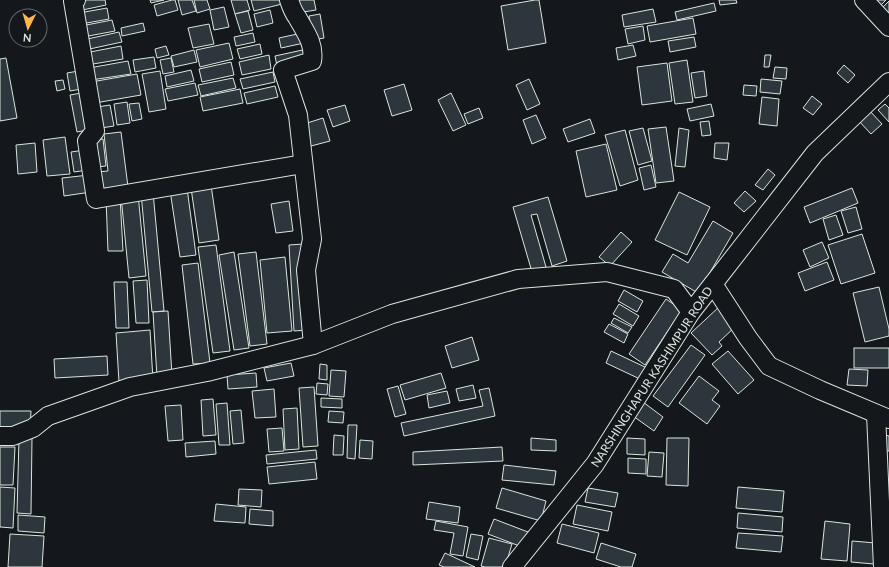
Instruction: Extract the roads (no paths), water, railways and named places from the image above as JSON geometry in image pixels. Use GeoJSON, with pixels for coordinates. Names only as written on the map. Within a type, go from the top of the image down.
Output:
{"type":"FeatureCollection","features":[{"type":"Feature","properties":{"kind":"street"},"geometry":{"type":"LineString","coordinates":[[76,0],[73,1],[95,131],[87,141],[96,199],[303,164]]}},
{"type":"Feature","properties":{"kind":"street"},"geometry":{"type":"LineString","coordinates":[[289,0],[296,16],[308,35],[313,54],[312,61],[283,70],[298,115],[312,239],[306,270],[313,345]]}},
{"type":"Feature","properties":{"kind":"street"},"geometry":{"type":"LineString","coordinates":[[864,0],[889,27]]}},
{"type":"Feature","properties":{"kind":"street","name":"NARSHINGHAPUR KASHIMPUR ROAD"},"geometry":{"type":"LineString","coordinates":[[512,567],[595,464],[691,312],[815,153],[889,82]]}},
{"type":"Feature","properties":{"kind":"street"},"geometry":{"type":"LineString","coordinates":[[0,436],[13,436],[19,434],[33,428],[48,416],[130,387],[207,372],[313,345],[392,314],[518,279],[607,272],[674,289],[691,312]]}},
{"type":"Feature","properties":{"kind":"street"},"geometry":{"type":"LineString","coordinates":[[713,284],[748,338],[769,366],[820,390],[883,416],[884,567]]}}]}
